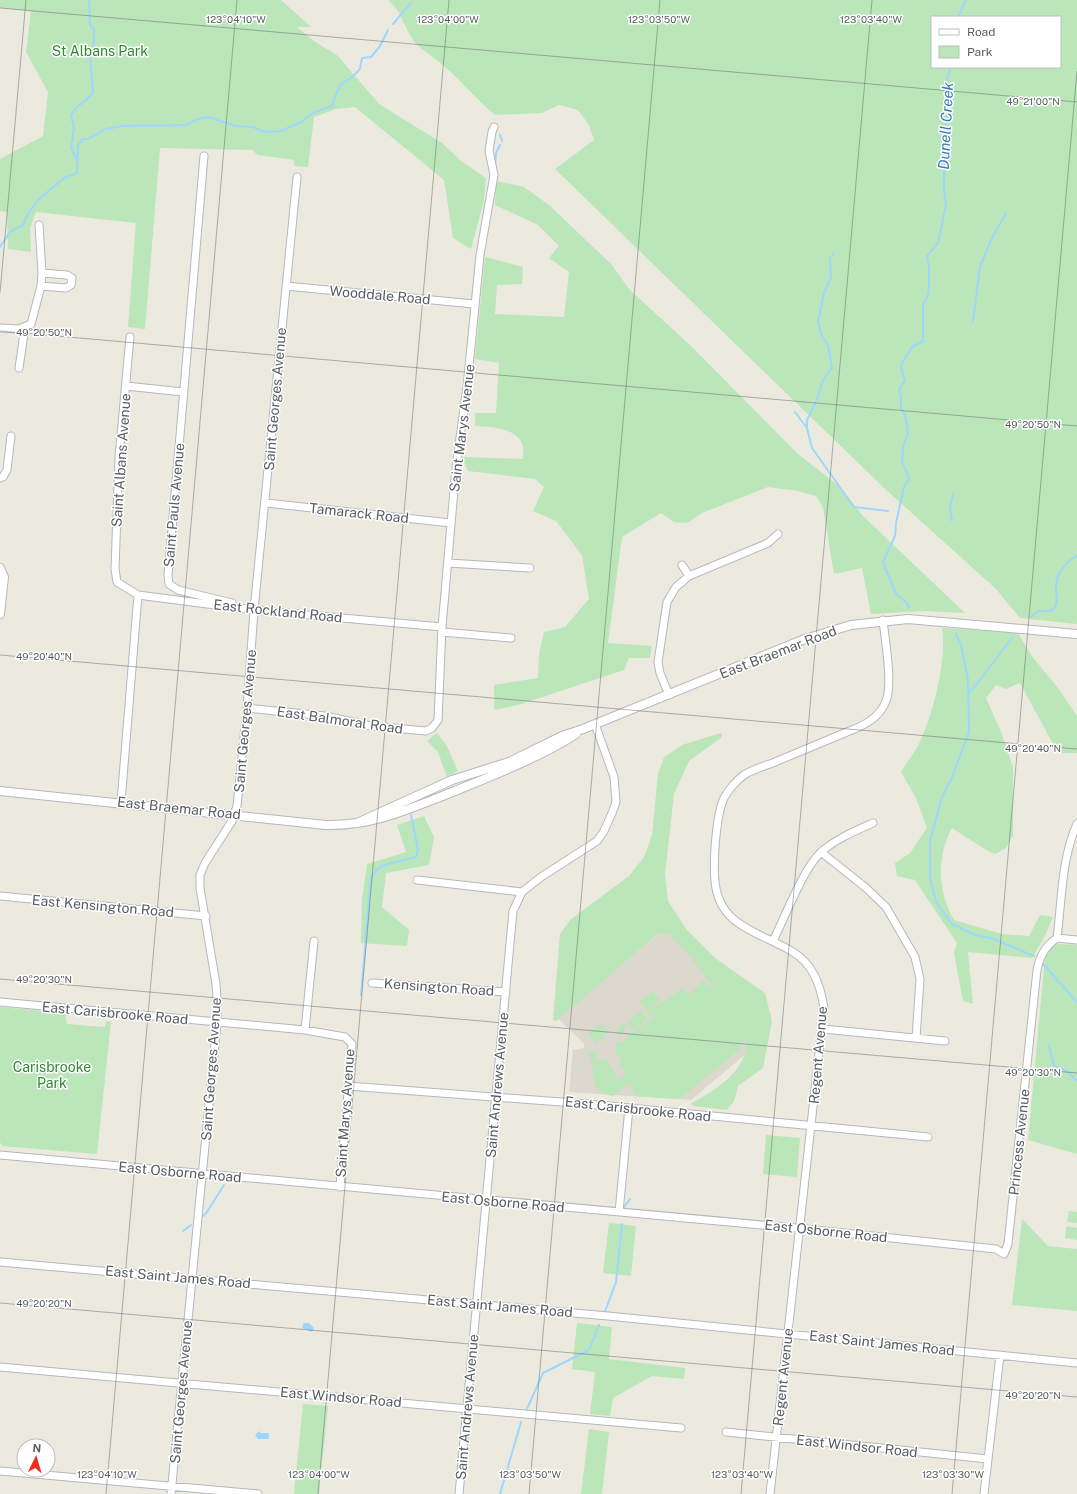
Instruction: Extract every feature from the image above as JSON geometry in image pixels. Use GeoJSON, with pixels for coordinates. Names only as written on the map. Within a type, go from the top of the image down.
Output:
{"type":"FeatureCollection","features":[{"type":"Feature","properties":{"kind":"street","name":"Saint Marys Avenue"},"geometry":{"type":"LineString","coordinates":[[432,728],[439,716],[442,630],[451,523],[480,255],[494,176],[489,151],[494,127]]}},
{"type":"Feature","properties":{"kind":"street","name":"Saint Pauls Avenue"},"geometry":{"type":"LineString","coordinates":[[204,156],[168,576],[169,584],[178,590],[218,599],[251,609]]}},
{"type":"Feature","properties":{"kind":"street","name":"Saint Georges Avenue"},"geometry":{"type":"LineString","coordinates":[[172,1494],[216,1023],[217,998],[206,916],[200,888],[200,875],[205,863],[234,814],[237,806],[247,708],[251,609],[266,503],[297,177]]}},
{"type":"Feature","properties":{"kind":"street"},"geometry":{"type":"LineString","coordinates":[[0,328],[19,329],[31,324],[41,286],[42,273],[39,225]]}},
{"type":"Feature","properties":{"kind":"street"},"geometry":{"type":"LineString","coordinates":[[41,286],[66,288],[71,285],[72,278],[67,275],[42,273]]}},
{"type":"Feature","properties":{"kind":"street","name":"Wooddale Road"},"geometry":{"type":"LineString","coordinates":[[286,286],[474,304]]}},
{"type":"Feature","properties":{"kind":"street"},"geometry":{"type":"LineString","coordinates":[[19,368],[25,327]]}},
{"type":"Feature","properties":{"kind":"street","name":"Saint Albans Avenue"},"geometry":{"type":"LineString","coordinates":[[117,582],[115,569],[119,457],[130,337]]}},
{"type":"Feature","properties":{"kind":"street"},"geometry":{"type":"LineString","coordinates":[[126,386],[183,392]]}},
{"type":"Feature","properties":{"kind":"street"},"geometry":{"type":"LineString","coordinates":[[0,478],[3,477],[7,470],[10,436]]}},
{"type":"Feature","properties":{"kind":"street","name":"Tamarack Road"},"geometry":{"type":"LineString","coordinates":[[266,503],[451,523]]}},
{"type":"Feature","properties":{"kind":"street"},"geometry":{"type":"LineString","coordinates":[[669,695],[660,673],[658,662],[667,602],[676,587],[689,576],[768,543],[778,534]]}},
{"type":"Feature","properties":{"kind":"street"},"geometry":{"type":"LineString","coordinates":[[448,563],[530,568]]}},
{"type":"Feature","properties":{"kind":"street"},"geometry":{"type":"LineString","coordinates":[[682,565],[689,576]]}},
{"type":"Feature","properties":{"kind":"street"},"geometry":{"type":"LineString","coordinates":[[0,614],[4,577],[1,569]]}},
{"type":"Feature","properties":{"kind":"street","name":"East Rockland Road"},"geometry":{"type":"LineString","coordinates":[[117,582],[138,595],[511,638]]}},
{"type":"Feature","properties":{"kind":"street"},"geometry":{"type":"LineString","coordinates":[[121,802],[138,595]]}},
{"type":"Feature","properties":{"kind":"street","name":"East Braemar Road"},"geometry":{"type":"LineString","coordinates":[[0,791],[121,802],[326,825],[357,823],[452,780],[509,762],[562,736],[583,729],[820,634],[851,625],[883,620],[921,619],[1077,634]]}},
{"type":"Feature","properties":{"kind":"street","name":"Regent Avenue"},"geometry":{"type":"LineString","coordinates":[[770,1494],[823,1029],[824,1008],[821,989],[812,970],[794,952],[746,929],[730,917],[720,902],[715,883],[714,860],[720,814],[724,798],[744,775],[863,726],[881,711],[886,702],[889,686],[883,620]]}},
{"type":"Feature","properties":{"kind":"street","name":"East Balmoral Road"},"geometry":{"type":"LineString","coordinates":[[247,708],[325,716],[371,726],[426,731],[432,728]]}},
{"type":"Feature","properties":{"kind":"street","name":"Saint Andrews Avenue"},"geometry":{"type":"LineString","coordinates":[[459,1494],[497,1097],[513,911],[522,892],[540,877],[596,841],[612,814],[616,802],[614,777],[595,724]]}},
{"type":"Feature","properties":{"kind":"street"},"geometry":{"type":"LineString","coordinates":[[773,942],[810,866],[821,852],[830,845],[873,823]]}},
{"type":"Feature","properties":{"kind":"street"},"geometry":{"type":"LineString","coordinates":[[1077,824],[1072,835],[1064,866],[1056,938],[1077,940]]}},
{"type":"Feature","properties":{"kind":"street"},"geometry":{"type":"LineString","coordinates":[[821,852],[886,907],[915,957],[920,979],[916,1038]]}},
{"type":"Feature","properties":{"kind":"street"},"geometry":{"type":"LineString","coordinates":[[417,880],[522,892]]}},
{"type":"Feature","properties":{"kind":"street","name":"East Kensington Road"},"geometry":{"type":"LineString","coordinates":[[0,896],[206,916]]}},
{"type":"Feature","properties":{"kind":"street","name":"Princess Avenue"},"geometry":{"type":"LineString","coordinates":[[1004,1254],[1008,1244],[1018,1161],[1037,970],[1040,956],[1049,943],[1056,938]]}},
{"type":"Feature","properties":{"kind":"street"},"geometry":{"type":"LineString","coordinates":[[305,1030],[314,941]]}},
{"type":"Feature","properties":{"kind":"street","name":"Kensington Road"},"geometry":{"type":"LineString","coordinates":[[372,983],[506,992]]}},
{"type":"Feature","properties":{"kind":"street","name":"East Carisbrooke Road"},"geometry":{"type":"LineString","coordinates":[[0,1002],[305,1030],[345,1037],[349,1040]]}},
{"type":"Feature","properties":{"kind":"street"},"geometry":{"type":"LineString","coordinates":[[823,1029],[945,1041]]}},
{"type":"Feature","properties":{"kind":"street","name":"Saint Marys Avenue"},"geometry":{"type":"LineString","coordinates":[[340,1187],[352,1044],[349,1040]]}},
{"type":"Feature","properties":{"kind":"street","name":"East Carisbrooke Road"},"geometry":{"type":"LineString","coordinates":[[348,1086],[629,1108],[928,1137]]}},
{"type":"Feature","properties":{"kind":"street"},"geometry":{"type":"LineString","coordinates":[[619,1212],[629,1108]]}},
{"type":"Feature","properties":{"kind":"street","name":"East Osborne Road"},"geometry":{"type":"LineString","coordinates":[[0,1154],[340,1187],[800,1228],[996,1249],[1004,1254]]}},
{"type":"Feature","properties":{"kind":"street","name":"East Saint James Road"},"geometry":{"type":"LineString","coordinates":[[0,1262],[476,1304],[1077,1363]]}},
{"type":"Feature","properties":{"kind":"street"},"geometry":{"type":"LineString","coordinates":[[984,1494],[1000,1355]]}},
{"type":"Feature","properties":{"kind":"street","name":"East Windsor Road"},"geometry":{"type":"LineString","coordinates":[[0,1367],[681,1428]]}},
{"type":"Feature","properties":{"kind":"street","name":"East Windsor Road"},"geometry":{"type":"LineString","coordinates":[[726,1432],[988,1459]]}},
{"type":"Feature","properties":{"kind":"street"},"geometry":{"type":"LineString","coordinates":[[0,1471],[258,1494]]}},
{"type":"Feature","properties":{"kind":"shaded area"},"geometry":{"type":"Polygon","coordinates":[[[666,928],[752,1020],[753,1048],[691,1100],[569,1092],[573,1050],[584,1048],[584,1043],[557,1018],[666,928]]]}},
{"type":"Feature","properties":{"kind":"green space","name":"St Albans Park"},"geometry":{"type":"Polygon","coordinates":[[[0,0],[281,0],[311,27],[297,27],[314,41],[338,56],[379,104],[442,143],[461,161],[486,178],[484,200],[471,249],[453,238],[444,180],[355,107],[336,109],[314,117],[308,167],[294,166],[294,160],[258,155],[252,150],[160,148],[145,329],[128,327],[136,223],[36,212],[30,228],[31,252],[8,249],[7,212],[0,211],[0,159],[43,136],[48,92],[26,52],[31,11],[0,8],[0,0]]]}},
{"type":"Feature","properties":{"kind":"green space"},"geometry":{"type":"Polygon","coordinates":[[[388,0],[1077,0],[1077,624],[1020,618],[996,589],[883,487],[555,169],[594,140],[589,125],[578,110],[559,105],[542,113],[495,115],[444,66],[414,42],[396,8],[388,0]]]}},
{"type":"Feature","properties":{"kind":"green space"},"geometry":{"type":"Polygon","coordinates":[[[496,181],[524,187],[549,205],[611,264],[629,289],[692,347],[798,454],[839,486],[863,516],[965,613],[924,611],[871,614],[862,568],[834,574],[823,507],[816,496],[798,491],[768,487],[702,513],[687,523],[674,522],[661,513],[622,537],[608,643],[652,646],[650,658],[629,658],[624,670],[518,705],[494,710],[494,685],[538,678],[539,654],[544,632],[565,627],[589,599],[582,555],[556,521],[533,511],[544,487],[535,479],[468,471],[462,457],[523,459],[522,443],[513,434],[501,429],[475,426],[475,413],[496,413],[499,363],[475,359],[485,257],[523,267],[522,284],[497,285],[495,314],[564,317],[569,272],[549,258],[559,246],[538,225],[495,205],[496,181]]]}},
{"type":"Feature","properties":{"kind":"green space"},"geometry":{"type":"Polygon","coordinates":[[[942,628],[1018,633],[1031,655],[1058,688],[1077,716],[1077,753],[1058,753],[1020,683],[1006,689],[996,685],[986,698],[1001,732],[1013,767],[1013,835],[1006,848],[995,854],[986,850],[952,828],[943,851],[941,862],[942,886],[945,898],[954,920],[1002,934],[1029,936],[1040,915],[1053,917],[1044,938],[1032,958],[968,952],[973,1004],[963,1001],[954,953],[957,943],[915,880],[897,876],[895,863],[910,853],[927,828],[916,798],[901,772],[924,734],[934,704],[941,671],[943,641],[942,628]]]}},
{"type":"Feature","properties":{"kind":"green space"},"geometry":{"type":"Polygon","coordinates":[[[437,733],[447,746],[458,771],[447,777],[438,752],[427,741],[437,733]]]}},
{"type":"Feature","properties":{"kind":"green space"},"geometry":{"type":"Polygon","coordinates":[[[721,733],[722,737],[689,761],[674,794],[665,874],[668,901],[687,930],[715,958],[765,993],[772,1021],[763,1068],[738,1086],[734,1101],[727,1110],[693,1106],[691,1103],[720,1086],[737,1069],[743,1059],[746,1049],[746,1038],[740,1049],[680,1099],[636,1096],[630,1083],[614,1096],[608,1095],[596,1088],[588,1052],[594,1050],[596,1054],[598,1074],[598,1060],[607,1059],[617,1077],[605,1079],[618,1079],[626,1073],[618,1062],[621,1060],[619,1055],[616,1055],[615,1041],[624,1043],[628,1035],[671,1006],[651,1018],[647,1012],[683,988],[688,995],[703,981],[715,990],[689,955],[669,934],[658,934],[556,1021],[553,1020],[560,934],[570,920],[629,876],[644,857],[652,835],[658,774],[664,757],[682,745],[721,733]]]}},
{"type":"Feature","properties":{"kind":"green space"},"geometry":{"type":"Polygon","coordinates":[[[424,816],[434,837],[429,865],[386,873],[382,907],[409,930],[407,946],[361,943],[362,899],[367,864],[406,852],[397,825],[424,816]]]}},
{"type":"Feature","properties":{"kind":"green space"},"geometry":{"type":"Polygon","coordinates":[[[1057,944],[1077,945],[1077,1154],[1028,1140],[1045,957],[1052,946],[1057,944]]]}},
{"type":"Feature","properties":{"kind":"green space"},"geometry":{"type":"Polygon","coordinates":[[[653,991],[660,1001],[647,1011],[639,1001],[653,991]]]}},
{"type":"Feature","properties":{"kind":"green space","name":"Carisbrooke Park"},"geometry":{"type":"Polygon","coordinates":[[[0,1007],[65,1013],[67,1024],[105,1027],[106,1021],[111,1022],[97,1154],[2,1146],[0,1142],[0,1007]]]}},
{"type":"Feature","properties":{"kind":"green space"},"geometry":{"type":"Polygon","coordinates":[[[641,1010],[648,1019],[633,1030],[627,1021],[641,1010]]]}},
{"type":"Feature","properties":{"kind":"green space"},"geometry":{"type":"Polygon","coordinates":[[[601,1023],[609,1032],[596,1043],[588,1034],[601,1023]]]}},
{"type":"Feature","properties":{"kind":"green space"},"geometry":{"type":"Polygon","coordinates":[[[622,1023],[626,1025],[622,1037],[617,1033],[622,1023]]]}},
{"type":"Feature","properties":{"kind":"green space"},"geometry":{"type":"Polygon","coordinates":[[[766,1135],[800,1138],[797,1177],[763,1174],[766,1135]]]}},
{"type":"Feature","properties":{"kind":"green space"},"geometry":{"type":"Polygon","coordinates":[[[1069,1211],[1077,1212],[1077,1223],[1067,1222],[1069,1211]]]}},
{"type":"Feature","properties":{"kind":"green space"},"geometry":{"type":"Polygon","coordinates":[[[1022,1219],[1048,1246],[1077,1249],[1077,1311],[1012,1305],[1022,1219]]]}},
{"type":"Feature","properties":{"kind":"green space"},"geometry":{"type":"Polygon","coordinates":[[[609,1223],[636,1226],[631,1276],[603,1273],[609,1223]]]}},
{"type":"Feature","properties":{"kind":"green space"},"geometry":{"type":"Polygon","coordinates":[[[1066,1226],[1077,1228],[1077,1240],[1065,1238],[1066,1226]]]}},
{"type":"Feature","properties":{"kind":"green space"},"geometry":{"type":"Polygon","coordinates":[[[577,1323],[612,1327],[609,1359],[685,1368],[684,1379],[652,1376],[613,1398],[610,1416],[590,1414],[595,1372],[572,1369],[577,1323]]]}},
{"type":"Feature","properties":{"kind":"green space"},"geometry":{"type":"Polygon","coordinates":[[[303,1404],[328,1406],[319,1494],[294,1494],[303,1404]]]}},
{"type":"Feature","properties":{"kind":"green space"},"geometry":{"type":"Polygon","coordinates":[[[589,1429],[609,1432],[602,1494],[581,1494],[589,1429]]]}},
{"type":"Feature","properties":{"kind":"water"},"geometry":{"type":"Polygon","coordinates":[[[303,1323],[309,1323],[314,1328],[312,1332],[302,1328],[303,1323]]]}},
{"type":"Feature","properties":{"kind":"water"},"geometry":{"type":"Polygon","coordinates":[[[259,1431],[261,1433],[269,1433],[269,1439],[258,1439],[255,1435],[259,1431]]]}},
{"type":"Feature","properties":{"kind":"waterway"},"geometry":{"type":"LineString","coordinates":[[77,160],[71,148],[74,128],[71,116],[75,109],[93,92],[90,57],[94,44],[94,29],[90,25],[89,0]]}},
{"type":"Feature","properties":{"kind":"waterway","name":"Dunell Creek"},"geometry":{"type":"LineString","coordinates":[[958,16],[966,0]]}},
{"type":"Feature","properties":{"kind":"waterway"},"geometry":{"type":"LineString","coordinates":[[393,24],[411,3]]}},
{"type":"Feature","properties":{"kind":"waterway"},"geometry":{"type":"LineString","coordinates":[[0,247],[10,232],[23,225],[29,212],[38,200],[64,178],[77,173],[78,145],[83,139],[88,139],[106,129],[122,126],[186,125],[198,119],[208,117],[236,126],[253,127],[264,132],[281,131],[301,122],[313,113],[332,106],[341,84],[351,78],[360,69],[362,58],[371,57],[380,46],[388,30]]}},
{"type":"Feature","properties":{"kind":"waterway","name":"Dunell Creek"},"geometry":{"type":"LineString","coordinates":[[909,608],[906,602],[896,594],[883,562],[895,536],[896,523],[904,487],[909,479],[902,461],[903,447],[908,433],[905,415],[901,408],[901,396],[899,390],[905,380],[901,368],[902,363],[912,347],[923,341],[923,304],[928,295],[929,287],[929,268],[927,256],[938,243],[946,205],[944,190],[944,162],[941,155],[944,144],[948,103],[947,79],[951,68]]}},
{"type":"Feature","properties":{"kind":"waterway"},"geometry":{"type":"LineString","coordinates":[[500,135],[502,141]]}},
{"type":"Feature","properties":{"kind":"waterway"},"geometry":{"type":"LineString","coordinates":[[495,168],[496,153],[500,145]]}},
{"type":"Feature","properties":{"kind":"waterway"},"geometry":{"type":"LineString","coordinates":[[973,321],[980,267],[991,240],[1006,213]]}},
{"type":"Feature","properties":{"kind":"waterway"},"geometry":{"type":"LineString","coordinates":[[817,399],[823,380],[832,368],[828,345],[822,337],[818,322],[824,293],[831,277],[830,258]]}},
{"type":"Feature","properties":{"kind":"waterway"},"geometry":{"type":"LineString","coordinates":[[807,427],[807,420],[816,402]]}},
{"type":"Feature","properties":{"kind":"waterway"},"geometry":{"type":"LineString","coordinates":[[795,412],[807,428],[812,448],[854,507],[888,511]]}},
{"type":"Feature","properties":{"kind":"waterway"},"geometry":{"type":"LineString","coordinates":[[952,521],[950,508],[953,494]]}},
{"type":"Feature","properties":{"kind":"waterway"},"geometry":{"type":"LineString","coordinates":[[1031,617],[1038,611],[1050,611],[1053,609],[1057,599],[1056,585],[1058,576],[1066,564],[1077,556]]}},
{"type":"Feature","properties":{"kind":"waterway"},"geometry":{"type":"LineString","coordinates":[[956,634],[961,645],[968,680],[969,732],[951,780],[942,797],[930,841],[930,878],[936,902],[952,924],[975,935],[991,938],[1034,956]]}},
{"type":"Feature","properties":{"kind":"waterway"},"geometry":{"type":"LineString","coordinates":[[969,692],[1012,638]]}},
{"type":"Feature","properties":{"kind":"waterway"},"geometry":{"type":"LineString","coordinates":[[361,995],[371,877],[381,866],[416,857],[418,850],[411,815]]}},
{"type":"Feature","properties":{"kind":"waterway"},"geometry":{"type":"LineString","coordinates":[[1043,964],[1077,1002]]}},
{"type":"Feature","properties":{"kind":"waterway"},"geometry":{"type":"LineString","coordinates":[[1049,1046],[1054,1066],[1067,1071],[1077,1081]]}},
{"type":"Feature","properties":{"kind":"waterway"},"geometry":{"type":"LineString","coordinates":[[203,1216],[224,1185]]}},
{"type":"Feature","properties":{"kind":"waterway"},"geometry":{"type":"LineString","coordinates":[[624,1211],[624,1207],[630,1199]]}},
{"type":"Feature","properties":{"kind":"waterway"},"geometry":{"type":"LineString","coordinates":[[604,1314],[616,1282],[622,1224]]}},
{"type":"Feature","properties":{"kind":"waterway"},"geometry":{"type":"LineString","coordinates":[[183,1231],[191,1225]]}},
{"type":"Feature","properties":{"kind":"waterway"},"geometry":{"type":"LineString","coordinates":[[526,1411],[543,1373],[589,1350],[599,1325]]}},
{"type":"Feature","properties":{"kind":"waterway"},"geometry":{"type":"LineString","coordinates":[[500,1494],[521,1422]]}}]}
